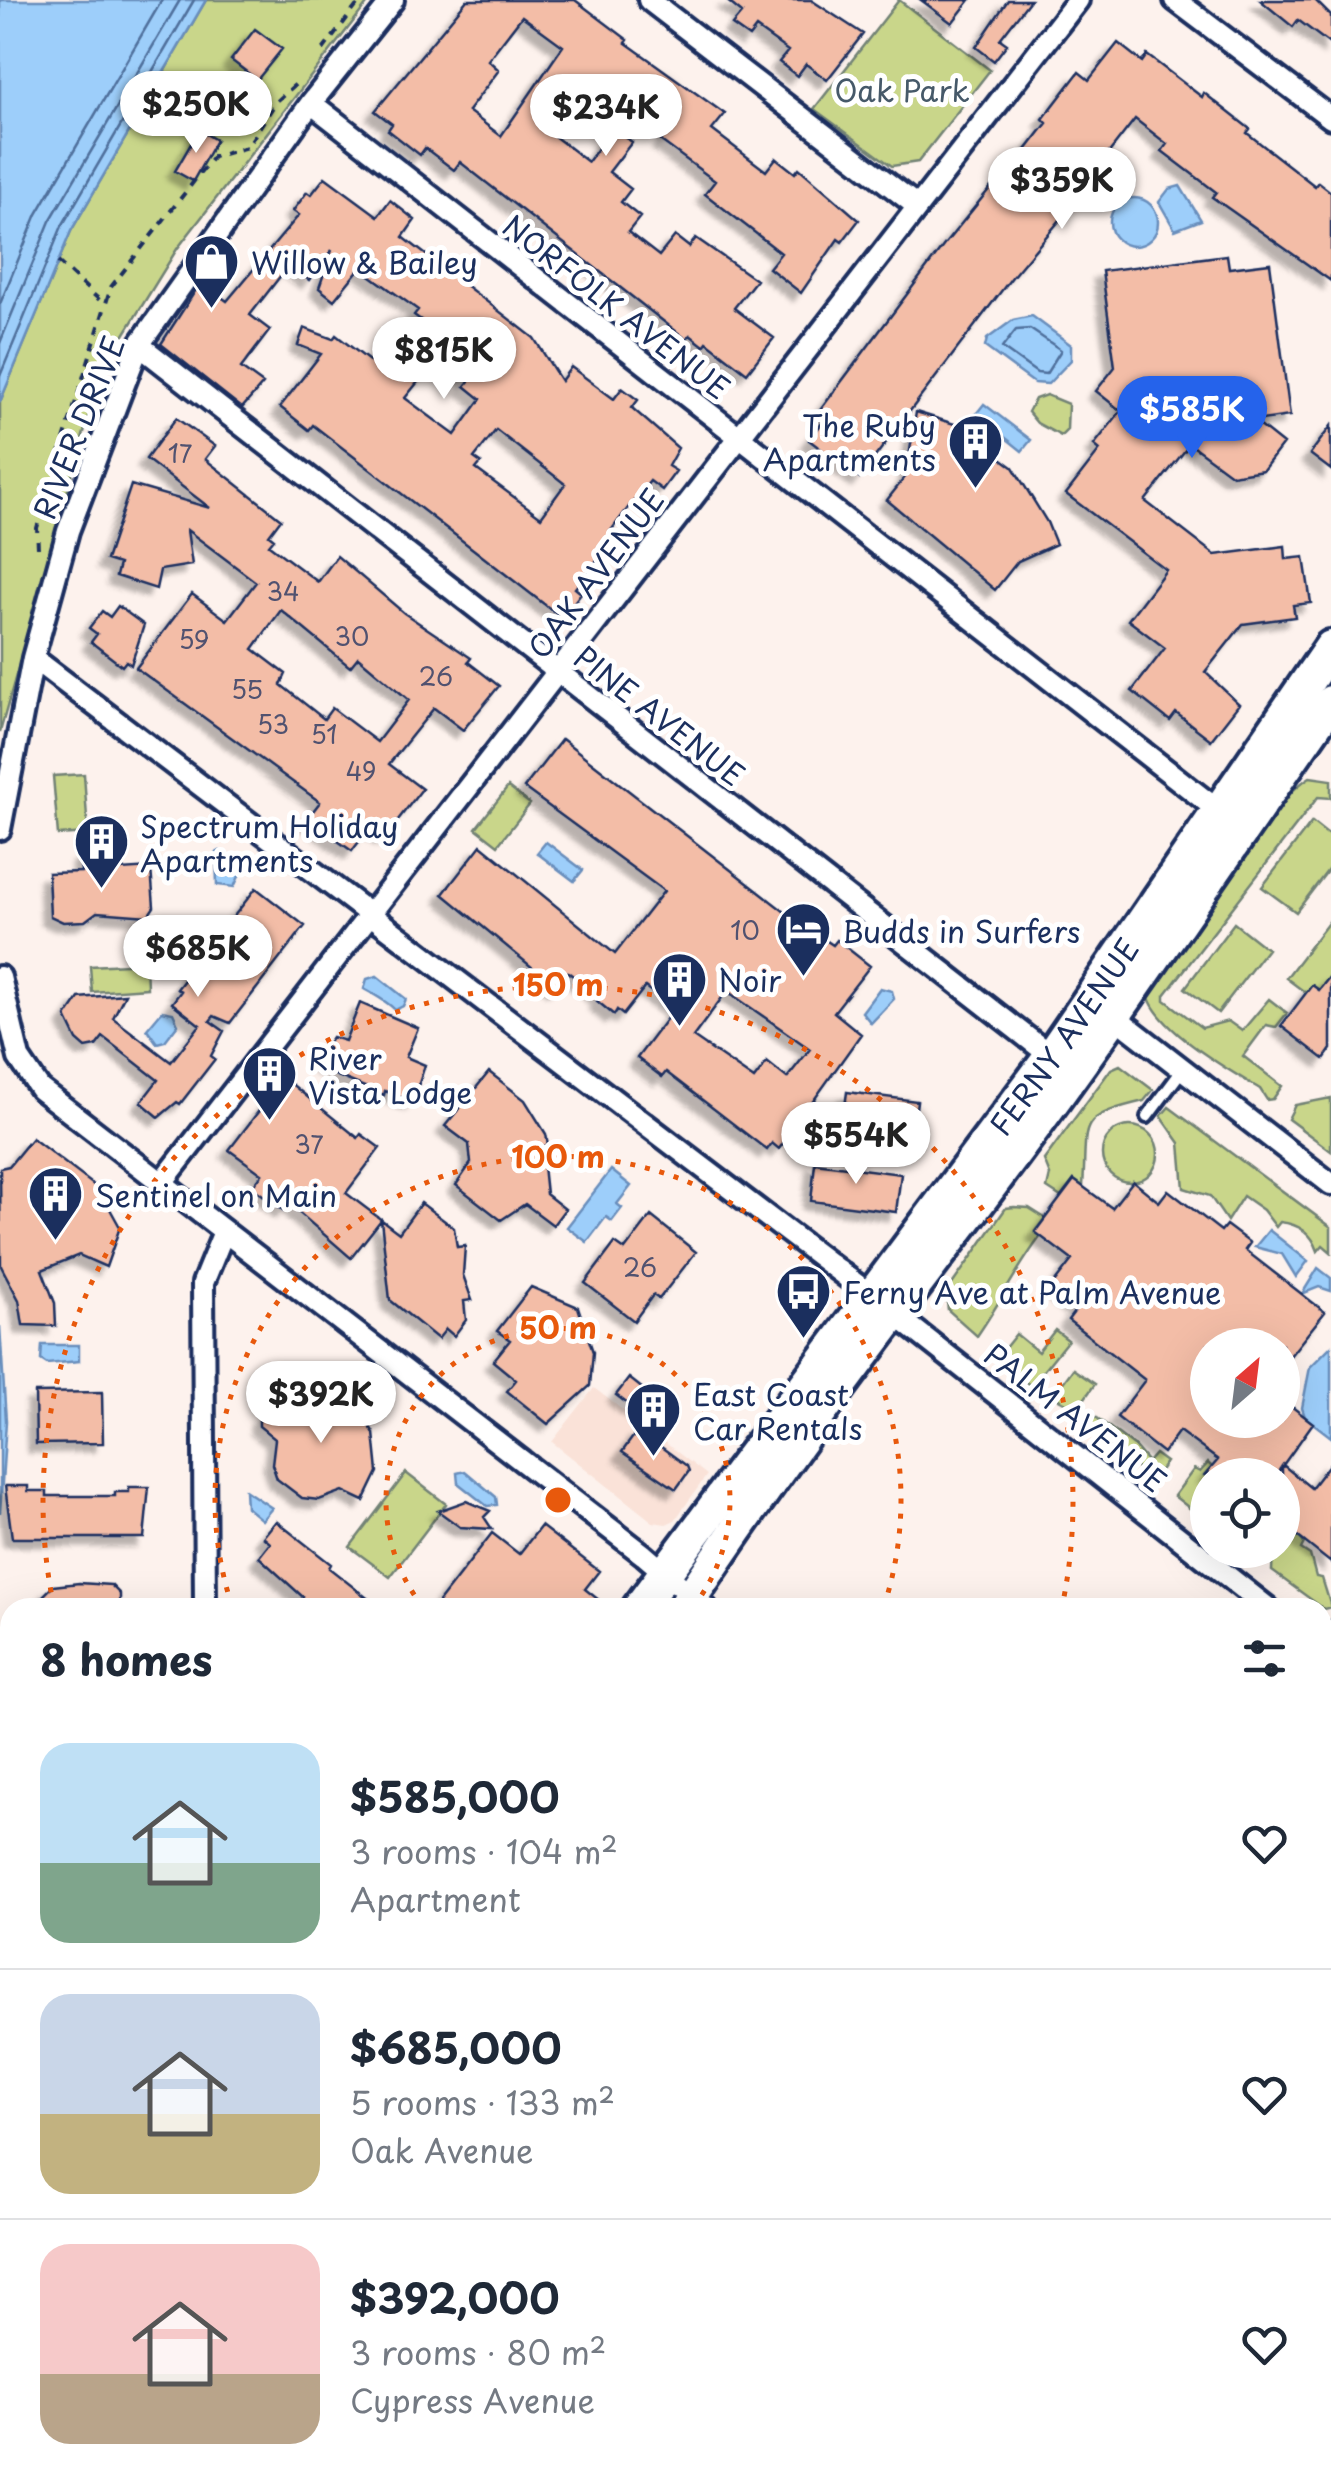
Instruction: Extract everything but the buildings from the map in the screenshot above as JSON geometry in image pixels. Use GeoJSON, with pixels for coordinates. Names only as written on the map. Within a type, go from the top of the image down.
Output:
{"type":"FeatureCollection","features":[{"type":"Feature","properties":{"kind":"highway","name":"FERNY AVENUE"},"geometry":{"type":"LineString","coordinates":[[697,1598],[882,1305],[1331,647]]}},
{"type":"Feature","properties":{"kind":"highway","name":"FERNY AVENUE"},"geometry":{"type":"LineString","coordinates":[[646,1598],[1114,1016],[1321,740],[1331,702]]}},
{"type":"Feature","properties":{"kind":"street","name":"RIVER DRIVE"},"geometry":{"type":"LineString","coordinates":[[0,829],[32,658],[80,494],[140,345],[311,104],[393,0]]}},
{"type":"Feature","properties":{"kind":"street"},"geometry":{"type":"LineString","coordinates":[[649,0],[917,206]]}},
{"type":"Feature","properties":{"kind":"street","name":"OAK AVENUE"},"geometry":{"type":"LineString","coordinates":[[161,1184],[1078,0]]}},
{"type":"Feature","properties":{"kind":"street"},"geometry":{"type":"LineString","coordinates":[[1175,0],[1331,118]]}},
{"type":"Feature","properties":{"kind":"street","name":"NORFOLK AVENUE"},"geometry":{"type":"LineString","coordinates":[[311,104],[1220,812]]}},
{"type":"Feature","properties":{"kind":"street","name":"PINE AVENUE"},"geometry":{"type":"LineString","coordinates":[[140,345],[1052,1056]]}},
{"type":"Feature","properties":{"kind":"street","name":"PALM AVENUE"},"geometry":{"type":"LineString","coordinates":[[32,658],[882,1305],[1255,1598]]}},
{"type":"Feature","properties":{"kind":"street"},"geometry":{"type":"LineString","coordinates":[[0,977],[18,1058],[26,1072],[66,1110],[666,1572],[689,1598]]}},
{"type":"Feature","properties":{"kind":"street"},"geometry":{"type":"LineString","coordinates":[[1114,1016],[1331,1184]]}},
{"type":"Feature","properties":{"kind":"street"},"geometry":{"type":"LineString","coordinates":[[205,1598],[204,1282],[224,1234]]}},
{"type":"Feature","properties":{"kind":"lane"},"geometry":{"type":"LineString","coordinates":[[1147,1116],[1182,1069]]}},
{"type":"Feature","properties":{"kind":"path"},"geometry":{"type":"LineString","coordinates":[[316,60],[361,0]]}},
{"type":"Feature","properties":{"kind":"path"},"geometry":{"type":"LineString","coordinates":[[38,548],[37,528],[105,305],[123,266],[182,191],[194,186],[213,157],[247,146],[276,102],[304,76]]}},
{"type":"Feature","properties":{"kind":"path"},"geometry":{"type":"LineString","coordinates":[[58,262],[105,305]]}},
{"type":"Feature","properties":{"kind":"shaded area"},"geometry":{"type":"Polygon","coordinates":[[[594,1388],[707,1475],[675,1520],[666,1524],[653,1522],[552,1442],[594,1388]]]}},
{"type":"Feature","properties":{"kind":"green space"},"geometry":{"type":"Polygon","coordinates":[[[206,0],[370,0],[177,249],[101,372],[0,732],[0,402],[71,231],[206,0]]]}},
{"type":"Feature","properties":{"kind":"green space","name":"Oak Park"},"geometry":{"type":"Polygon","coordinates":[[[899,0],[990,70],[918,162],[892,166],[814,109],[899,0]]]}},
{"type":"Feature","properties":{"kind":"green space"},"geometry":{"type":"Polygon","coordinates":[[[1046,395],[1068,404],[1067,430],[1061,436],[1037,423],[1028,412],[1035,399],[1046,395]]]}},
{"type":"Feature","properties":{"kind":"green space"},"geometry":{"type":"Polygon","coordinates":[[[84,774],[88,833],[58,835],[53,776],[84,774]]]}},
{"type":"Feature","properties":{"kind":"green space"},"geometry":{"type":"Polygon","coordinates":[[[1310,777],[1331,780],[1331,798],[1318,797],[1165,995],[1165,1000],[1202,1028],[1228,1021],[1242,1031],[1269,999],[1287,1013],[1276,1027],[1266,1025],[1243,1056],[1282,1086],[1273,1099],[1267,1100],[1260,1089],[1179,1035],[1154,1007],[1148,994],[1247,845],[1290,793],[1310,777]]]}},
{"type":"Feature","properties":{"kind":"green space"},"geometry":{"type":"Polygon","coordinates":[[[508,787],[530,804],[498,845],[476,828],[508,787]]]}},
{"type":"Feature","properties":{"kind":"green space"},"geometry":{"type":"Polygon","coordinates":[[[1312,822],[1331,837],[1331,866],[1296,912],[1262,887],[1312,822]]]}},
{"type":"Feature","properties":{"kind":"green space"},"geometry":{"type":"Polygon","coordinates":[[[1331,919],[1331,975],[1319,990],[1312,985],[1306,993],[1286,978],[1331,919]]]}},
{"type":"Feature","properties":{"kind":"green space"},"geometry":{"type":"Polygon","coordinates":[[[1234,923],[1267,949],[1218,1013],[1185,988],[1234,923]]]}},
{"type":"Feature","properties":{"kind":"green space"},"geometry":{"type":"Polygon","coordinates":[[[146,963],[147,988],[92,992],[90,966],[146,963]]]}},
{"type":"Feature","properties":{"kind":"green space"},"geometry":{"type":"Polygon","coordinates":[[[1120,1065],[1153,1090],[1144,1101],[1095,1119],[1086,1136],[1083,1186],[1074,1180],[1061,1197],[1047,1188],[1050,1175],[1044,1160],[1111,1069],[1120,1065]]]}},
{"type":"Feature","properties":{"kind":"green space"},"geometry":{"type":"Polygon","coordinates":[[[1331,1098],[1331,1151],[1288,1119],[1295,1105],[1331,1098]]]}},
{"type":"Feature","properties":{"kind":"green space"},"geometry":{"type":"Polygon","coordinates":[[[1169,1107],[1331,1227],[1331,1252],[1323,1245],[1318,1251],[1299,1227],[1280,1222],[1276,1227],[1263,1210],[1243,1196],[1227,1221],[1210,1196],[1184,1188],[1180,1143],[1161,1116],[1169,1107]]]}},
{"type":"Feature","properties":{"kind":"green space"},"geometry":{"type":"Polygon","coordinates":[[[1130,1126],[1150,1134],[1158,1154],[1150,1174],[1130,1182],[1110,1174],[1102,1154],[1110,1134],[1130,1126]]]}},
{"type":"Feature","properties":{"kind":"green space"},"geometry":{"type":"Polygon","coordinates":[[[1006,1208],[1029,1208],[1045,1218],[1035,1231],[1041,1236],[977,1336],[948,1310],[946,1293],[1006,1208]]]}},
{"type":"Feature","properties":{"kind":"green space"},"geometry":{"type":"Polygon","coordinates":[[[1055,1330],[1068,1340],[1031,1386],[996,1359],[1016,1334],[1038,1352],[1055,1330]]]}},
{"type":"Feature","properties":{"kind":"green space"},"geometry":{"type":"Polygon","coordinates":[[[1073,1369],[1095,1384],[1080,1405],[1134,1446],[1148,1462],[1155,1454],[1166,1462],[1153,1480],[1077,1421],[1074,1407],[1053,1396],[1073,1369]]]}},
{"type":"Feature","properties":{"kind":"green space"},"geometry":{"type":"Polygon","coordinates":[[[406,1473],[446,1504],[390,1577],[350,1547],[406,1473]]]}},
{"type":"Feature","properties":{"kind":"green space"},"geometry":{"type":"Polygon","coordinates":[[[1190,1474],[1190,1509],[1174,1496],[1190,1474]]]}},
{"type":"Feature","properties":{"kind":"green space"},"geometry":{"type":"Polygon","coordinates":[[[1300,1515],[1309,1522],[1300,1533],[1300,1515]]]}},
{"type":"Feature","properties":{"kind":"green space"},"geometry":{"type":"Polygon","coordinates":[[[1300,1538],[1304,1543],[1301,1549],[1310,1555],[1316,1577],[1322,1578],[1328,1598],[1309,1598],[1272,1571],[1300,1568],[1300,1538]]]}},
{"type":"Feature","properties":{"kind":"water"},"geometry":{"type":"Polygon","coordinates":[[[0,0],[206,0],[71,231],[0,402],[0,0]]]}},
{"type":"Feature","properties":{"kind":"water"},"geometry":{"type":"Polygon","coordinates":[[[1180,186],[1201,220],[1175,230],[1159,202],[1169,189],[1180,186]]]}},
{"type":"Feature","properties":{"kind":"water"},"geometry":{"type":"Polygon","coordinates":[[[1134,198],[1151,205],[1158,222],[1151,239],[1134,246],[1117,239],[1110,222],[1117,205],[1134,198]]]}},
{"type":"Feature","properties":{"kind":"water"},"geometry":{"type":"Polygon","coordinates":[[[1032,316],[1071,345],[1071,360],[1048,384],[1034,383],[985,347],[987,339],[1013,320],[1032,316]]]}},
{"type":"Feature","properties":{"kind":"water"},"geometry":{"type":"Polygon","coordinates":[[[984,404],[1031,440],[1022,451],[976,414],[984,404]]]}},
{"type":"Feature","properties":{"kind":"water"},"geometry":{"type":"Polygon","coordinates":[[[546,842],[583,870],[574,881],[537,853],[546,842]]]}},
{"type":"Feature","properties":{"kind":"water"},"geometry":{"type":"Polygon","coordinates":[[[220,851],[244,866],[234,887],[217,885],[216,853],[220,851]]]}},
{"type":"Feature","properties":{"kind":"water"},"geometry":{"type":"Polygon","coordinates":[[[377,976],[406,999],[403,1006],[395,1010],[364,989],[367,979],[377,976]]]}},
{"type":"Feature","properties":{"kind":"water"},"geometry":{"type":"Polygon","coordinates":[[[880,988],[892,991],[894,999],[871,1023],[862,1012],[880,988]]]}},
{"type":"Feature","properties":{"kind":"water"},"geometry":{"type":"Polygon","coordinates":[[[162,1011],[173,1013],[178,1024],[165,1041],[157,1043],[147,1029],[162,1011]]]}},
{"type":"Feature","properties":{"kind":"water"},"geometry":{"type":"Polygon","coordinates":[[[611,1170],[631,1186],[617,1204],[622,1208],[612,1221],[606,1217],[587,1242],[567,1227],[611,1170]]]}},
{"type":"Feature","properties":{"kind":"water"},"geometry":{"type":"Polygon","coordinates":[[[1269,1230],[1308,1261],[1296,1277],[1282,1254],[1255,1247],[1269,1230]]]}},
{"type":"Feature","properties":{"kind":"water"},"geometry":{"type":"Polygon","coordinates":[[[1318,1268],[1331,1278],[1331,1291],[1319,1287],[1302,1294],[1318,1268]]]}},
{"type":"Feature","properties":{"kind":"water"},"geometry":{"type":"Polygon","coordinates":[[[0,1326],[6,1421],[0,1513],[0,1326]]]}},
{"type":"Feature","properties":{"kind":"water"},"geometry":{"type":"Polygon","coordinates":[[[42,1345],[79,1345],[79,1361],[47,1364],[41,1360],[42,1345]]]}},
{"type":"Feature","properties":{"kind":"water"},"geometry":{"type":"Polygon","coordinates":[[[1331,1346],[1331,1437],[1305,1417],[1302,1408],[1310,1367],[1331,1346]]]}},
{"type":"Feature","properties":{"kind":"water"},"geometry":{"type":"Polygon","coordinates":[[[465,1471],[496,1497],[497,1505],[487,1506],[458,1483],[457,1473],[465,1471]]]}},
{"type":"Feature","properties":{"kind":"water"},"geometry":{"type":"Polygon","coordinates":[[[245,1490],[272,1508],[262,1520],[246,1507],[245,1490]]]}},
{"type":"Feature","properties":{"kind":"place","name":"Willow & Bailey"},"geometry":{"type":"Point","coordinates":[212,310]}},
{"type":"Feature","properties":{"kind":"place","name":"The Ruby Apartments"},"geometry":{"type":"Point","coordinates":[975,490]}},
{"type":"Feature","properties":{"kind":"place","name":"Spectrum Holiday Apartments"},"geometry":{"type":"Point","coordinates":[101,891]}},
{"type":"Feature","properties":{"kind":"place","name":"Budds in Surfers"},"geometry":{"type":"Point","coordinates":[803,979]}},
{"type":"Feature","properties":{"kind":"place","name":"Noir"},"geometry":{"type":"Point","coordinates":[679,1028]}},
{"type":"Feature","properties":{"kind":"place","name":"River Vista Lodge"},"geometry":{"type":"Point","coordinates":[269,1123]}},
{"type":"Feature","properties":{"kind":"place","name":"Sentinel on Main"},"geometry":{"type":"Point","coordinates":[56,1243]}},
{"type":"Feature","properties":{"kind":"place","name":"Ferny Ave at Palm Avenue"},"geometry":{"type":"Point","coordinates":[804,1340]}},
{"type":"Feature","properties":{"kind":"place","name":"East Coast Car Rentals"},"geometry":{"type":"Point","coordinates":[654,1459]}}]}
